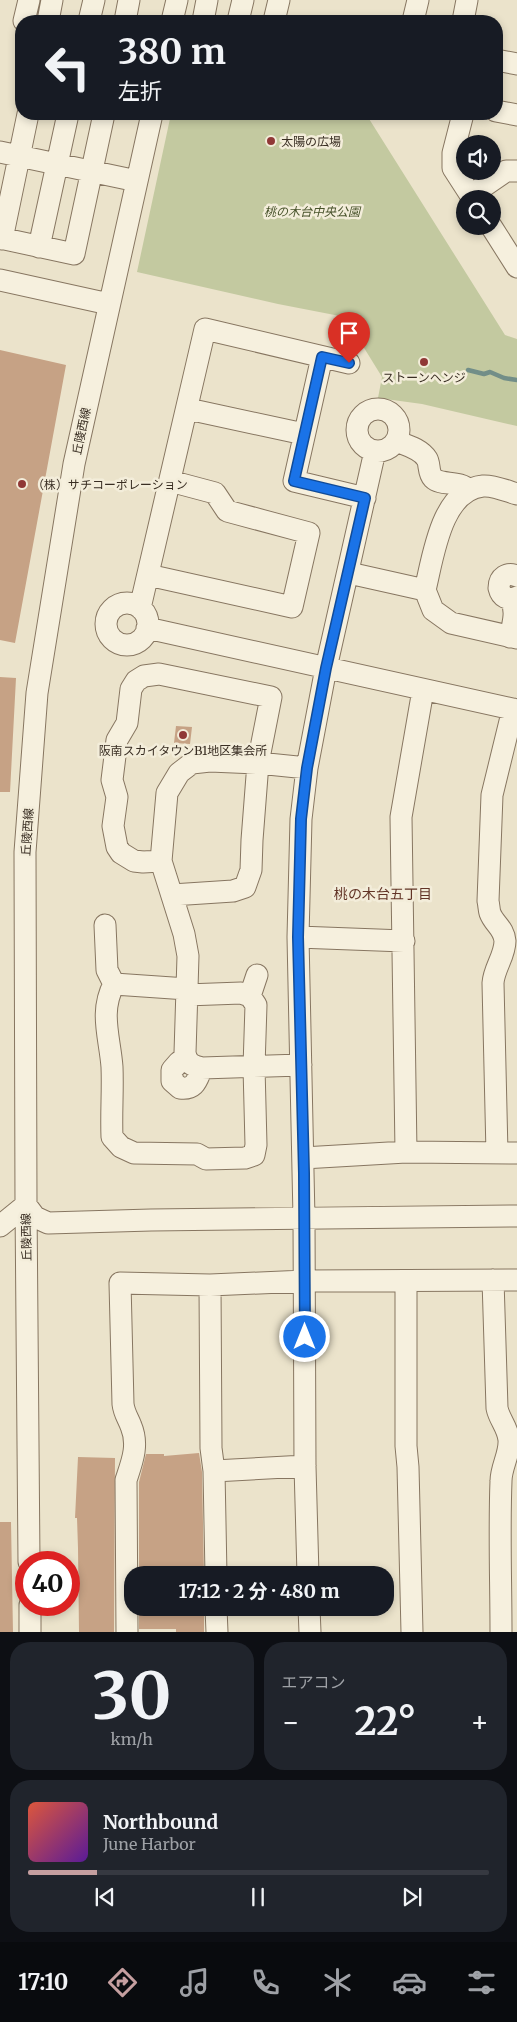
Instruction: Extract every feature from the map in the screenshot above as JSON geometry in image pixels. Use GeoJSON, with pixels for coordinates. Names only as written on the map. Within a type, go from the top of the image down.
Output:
{"type":"FeatureCollection","features":[{"type":"Feature","properties":{"kind":"street"},"geometry":{"type":"LineString","coordinates":[[25,15],[29,0]]}},
{"type":"Feature","properties":{"kind":"street"},"geometry":{"type":"LineString","coordinates":[[49,15],[52,0]]}},
{"type":"Feature","properties":{"kind":"street"},"geometry":{"type":"LineString","coordinates":[[91,15],[94,0]]}},
{"type":"Feature","properties":{"kind":"street"},"geometry":{"type":"LineString","coordinates":[[125,15],[129,0]]}},
{"type":"Feature","properties":{"kind":"street"},"geometry":{"type":"LineString","coordinates":[[173,15],[177,0]]}},
{"type":"Feature","properties":{"kind":"street"},"geometry":{"type":"LineString","coordinates":[[203,15],[207,0]]}},
{"type":"Feature","properties":{"kind":"street"},"geometry":{"type":"LineString","coordinates":[[239,15],[243,0]]}},
{"type":"Feature","properties":{"kind":"street"},"geometry":{"type":"LineString","coordinates":[[275,15],[279,0]]}},
{"type":"Feature","properties":{"kind":"street"},"geometry":{"type":"LineString","coordinates":[[414,15],[418,0]]}},
{"type":"Feature","properties":{"kind":"street"},"geometry":{"type":"LineString","coordinates":[[464,15],[467,0]]}},
{"type":"Feature","properties":{"kind":"street"},"geometry":{"type":"LineString","coordinates":[[503,61],[517,64]]}},
{"type":"Feature","properties":{"kind":"street"},"geometry":{"type":"LineString","coordinates":[[503,112],[517,115]]}},
{"type":"Feature","properties":{"kind":"street"},"geometry":{"type":"LineString","coordinates":[[25,120],[9,154],[1,239],[74,254],[103,120]]}},
{"type":"Feature","properties":{"kind":"street"},"geometry":{"type":"LineString","coordinates":[[38,247],[67,120]]}},
{"type":"Feature","properties":{"kind":"street","name":"丘陵西線"},"geometry":{"type":"LineString","coordinates":[[29,1551],[25,852],[37,693],[74,464],[151,120]]}},
{"type":"Feature","properties":{"kind":"street"},"geometry":{"type":"LineString","coordinates":[[461,120],[453,153],[454,168],[468,190]]}},
{"type":"Feature","properties":{"kind":"street"},"geometry":{"type":"LineString","coordinates":[[9,154],[137,181]]}},
{"type":"Feature","properties":{"kind":"street"},"geometry":{"type":"LineString","coordinates":[[481,190],[506,171],[517,170]]}},
{"type":"Feature","properties":{"kind":"street"},"geometry":{"type":"LineString","coordinates":[[497,235],[517,267]]}},
{"type":"Feature","properties":{"kind":"street"},"geometry":{"type":"LineString","coordinates":[[0,280],[109,304]]}},
{"type":"Feature","properties":{"kind":"street"},"geometry":{"type":"LineString","coordinates":[[140,608],[205,329],[349,363]]}},
{"type":"Feature","properties":{"kind":"street"},"geometry":{"type":"LineString","coordinates":[[322,357],[294,481],[365,498]]}},
{"type":"Feature","properties":{"kind":"street"},"geometry":{"type":"LineString","coordinates":[[188,408],[304,434]]}},
{"type":"Feature","properties":{"kind":"street"},"geometry":{"type":"LineString","coordinates":[[380,409],[393,414],[399,427],[396,441],[385,450],[375,451],[364,446],[357,434],[358,423],[366,413],[380,409]]}},
{"type":"Feature","properties":{"kind":"street"},"geometry":{"type":"LineString","coordinates":[[396,441],[419,452],[427,459],[431,476],[434,479],[459,484],[469,490]]}},
{"type":"Feature","properties":{"kind":"street"},"geometry":{"type":"LineString","coordinates":[[308,1566],[305,1466],[305,1281],[298,937],[301,819],[307,768],[326,668],[349,573],[375,451]]}},
{"type":"Feature","properties":{"kind":"street"},"geometry":{"type":"LineString","coordinates":[[148,575],[292,607],[310,533],[227,511],[215,493],[170,481]]}},
{"type":"Feature","properties":{"kind":"street"},"geometry":{"type":"LineString","coordinates":[[517,494],[484,486],[469,490],[454,502],[444,517],[424,590],[433,610],[451,624],[513,637],[516,615],[514,598],[503,596],[500,592],[499,584],[505,575],[517,576]]}},
{"type":"Feature","properties":{"kind":"street"},"geometry":{"type":"LineString","coordinates":[[349,573],[424,590]]}},
{"type":"Feature","properties":{"kind":"street"},"geometry":{"type":"LineString","coordinates":[[126,603],[140,608],[148,620],[147,628],[139,641],[125,645],[113,640],[107,632],[106,617],[112,608],[126,603]]}},
{"type":"Feature","properties":{"kind":"street"},"geometry":{"type":"LineString","coordinates":[[147,628],[515,709],[492,795],[488,901],[490,913],[503,932],[505,942],[504,950],[494,974],[493,983],[507,1153],[406,1152],[303,1158]]}},
{"type":"Feature","properties":{"kind":"street"},"geometry":{"type":"LineString","coordinates":[[161,861],[134,861],[121,853],[117,846],[113,826],[118,797],[112,780],[117,740],[126,723],[131,689],[136,680],[144,676],[159,674],[271,697],[258,763],[251,870],[245,887],[233,891],[172,895]]}},
{"type":"Feature","properties":{"kind":"street"},"geometry":{"type":"LineString","coordinates":[[406,1152],[401,817],[423,690]]}},
{"type":"Feature","properties":{"kind":"street"},"geometry":{"type":"LineString","coordinates":[[301,1065],[254,1067],[194,1064],[185,1053],[188,956],[184,934],[161,861],[167,792],[179,773],[192,763],[210,761],[258,763],[307,768]]}},
{"type":"Feature","properties":{"kind":"street"},"geometry":{"type":"LineString","coordinates":[[105,925],[107,970],[114,984],[106,1005],[106,1026],[111,1054],[112,1137],[121,1147],[134,1153],[196,1154],[206,1159],[245,1158],[254,1155],[256,1145],[254,1067],[256,1005],[250,996],[187,992],[114,984]]}},
{"type":"Feature","properties":{"kind":"street"},"geometry":{"type":"LineString","coordinates":[[298,937],[404,941]]}},
{"type":"Feature","properties":{"kind":"street"},"geometry":{"type":"LineString","coordinates":[[250,996],[257,975]]}},
{"type":"Feature","properties":{"kind":"street"},"geometry":{"type":"LineString","coordinates":[[0,1226],[26,1205],[35,1216],[48,1223],[517,1216]]}},
{"type":"Feature","properties":{"kind":"street"},"geometry":{"type":"LineString","coordinates":[[493,1280],[497,1408],[509,1439],[509,1450],[501,1480],[501,1632]]}},
{"type":"Feature","properties":{"kind":"street"},"geometry":{"type":"LineString","coordinates":[[127,1632],[126,1480],[134,1457],[135,1446],[132,1430],[124,1414],[123,1404],[120,1283],[210,1285],[305,1281],[517,1280]]}},
{"type":"Feature","properties":{"kind":"street"},"geometry":{"type":"LineString","coordinates":[[406,1281],[406,1446],[412,1632]]}},
{"type":"Feature","properties":{"kind":"street"},"geometry":{"type":"LineString","coordinates":[[210,1285],[210,1448],[214,1471],[216,1566]]}},
{"type":"Feature","properties":{"kind":"street"},"geometry":{"type":"LineString","coordinates":[[214,1471],[305,1466]]}},
{"type":"Feature","properties":{"kind":"street"},"geometry":{"type":"LineString","coordinates":[[30,1616],[30,1632]]}},
{"type":"Feature","properties":{"kind":"street"},"geometry":{"type":"LineString","coordinates":[[216,1616],[217,1632]]}},
{"type":"Feature","properties":{"kind":"street"},"geometry":{"type":"LineString","coordinates":[[309,1616],[310,1632]]}},
{"type":"Feature","properties":{"kind":"green space","name":"桃の木台中央公園"},"geometry":{"type":"Polygon","coordinates":[[[170,120],[370,120],[505,335],[517,339],[517,426],[422,404],[378,398],[382,377],[345,317],[137,272],[170,120]]]}},
{"type":"Feature","properties":{"kind":"building","name":"（株）サチコーポレーション"},"geometry":{"type":"Polygon","coordinates":[[[0,350],[66,365],[15,643],[0,640],[0,350]]]}},
{"type":"Feature","properties":{"kind":"building"},"geometry":{"type":"Polygon","coordinates":[[[0,677],[16,678],[10,792],[0,792],[0,677]]]}},
{"type":"Feature","properties":{"kind":"building","name":"阪南スカイタウンB1地区集会所"},"geometry":{"type":"Polygon","coordinates":[[[176,726],[192,727],[190,744],[174,743],[176,726]]]}},
{"type":"Feature","properties":{"kind":"building"},"geometry":{"type":"Polygon","coordinates":[[[199,1453],[202,1472],[204,1566],[139,1566],[139,1482],[146,1454],[164,1454],[164,1456],[199,1453]]]}},
{"type":"Feature","properties":{"kind":"building"},"geometry":{"type":"Polygon","coordinates":[[[78,1457],[115,1458],[114,1632],[79,1632],[80,1551],[78,1551],[77,1518],[75,1518],[78,1457]]]}},
{"type":"Feature","properties":{"kind":"building"},"geometry":{"type":"Polygon","coordinates":[[[0,1522],[11,1522],[13,1632],[0,1632],[0,1522]]]}},
{"type":"Feature","properties":{"kind":"building"},"geometry":{"type":"Polygon","coordinates":[[[139,1616],[204,1616],[204,1632],[176,1632],[176,1629],[139,1629],[139,1616]]]}},
{"type":"Feature","properties":{"kind":"waterway"},"geometry":{"type":"LineString","coordinates":[[468,370],[484,374],[490,372],[504,378],[517,380]]}},
{"type":"Feature","properties":{"kind":"place","name":"太陽の広場"},"geometry":{"type":"Point","coordinates":[271,141]}},
{"type":"Feature","properties":{"kind":"place","name":"ストーンヘンジ"},"geometry":{"type":"Point","coordinates":[424,362]}},
{"type":"Feature","properties":{"kind":"place","name":"（株）サチコーポレーション"},"geometry":{"type":"Point","coordinates":[22,484]}},
{"type":"Feature","properties":{"kind":"place","name":"阪南スカイタウンB1地区集会所"},"geometry":{"type":"Point","coordinates":[183,735]}},
{"type":"Feature","properties":{"kind":"district","name":"桃の木台五丁目"},"geometry":{"type":"Point","coordinates":[383,894]}},
{"type":"Feature","properties":{"kind":"route"},"geometry":{"type":"LineString","coordinates":[[305,1337],[304,1173],[298,937],[301,819],[307,768],[326,668],[365,498],[294,481],[322,357],[349,363]]}}]}
